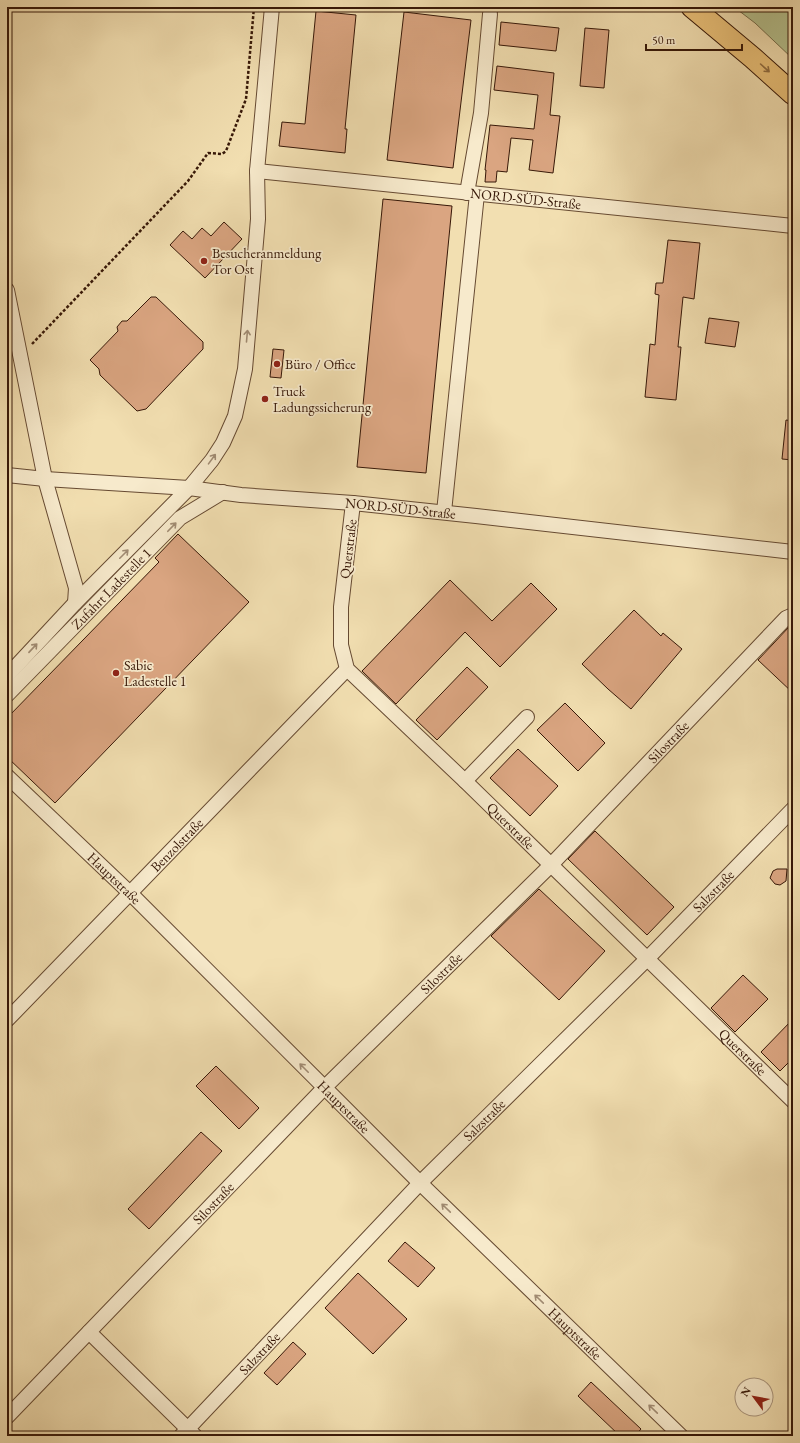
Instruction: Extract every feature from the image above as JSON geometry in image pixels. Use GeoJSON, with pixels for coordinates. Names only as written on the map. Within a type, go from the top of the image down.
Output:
{"type":"FeatureCollection","features":[{"type":"Feature","properties":{"kind":"highway"},"geometry":{"type":"LineString","coordinates":[[692,7],[793,94]]}},
{"type":"Feature","properties":{"kind":"lane"},"geometry":{"type":"LineString","coordinates":[[7,676],[74,603],[189,488],[223,444],[235,416],[245,369],[258,219],[257,171],[272,7]]}},
{"type":"Feature","properties":{"kind":"lane"},"geometry":{"type":"LineString","coordinates":[[444,512],[472,193],[490,14]]}},
{"type":"Feature","properties":{"kind":"lane","name":"NORD-SÜD-Straße"},"geometry":{"type":"LineString","coordinates":[[257,171],[298,174],[793,226]]}},
{"type":"Feature","properties":{"kind":"lane"},"geometry":{"type":"LineString","coordinates":[[7,290],[45,479],[76,588],[74,603]]}},
{"type":"Feature","properties":{"kind":"lane","name":"NORD-SÜD-Straße"},"geometry":{"type":"LineString","coordinates":[[7,475],[45,479],[189,488],[353,503],[793,552]]}},
{"type":"Feature","properties":{"kind":"lane","name":"Zufahrt Ladestelle 1"},"geometry":{"type":"LineString","coordinates":[[7,695],[180,518],[223,492]]}},
{"type":"Feature","properties":{"kind":"lane","name":"Querstraße"},"geometry":{"type":"LineString","coordinates":[[353,503],[341,607],[341,645],[347,669],[465,781],[793,1101]]}},
{"type":"Feature","properties":{"kind":"lane","name":"Silostraße"},"geometry":{"type":"LineString","coordinates":[[7,1417],[324,1088],[551,865],[786,618],[793,615]]}},
{"type":"Feature","properties":{"kind":"lane","name":"Benzolstraße"},"geometry":{"type":"LineString","coordinates":[[7,1020],[131,894],[347,669]]}},
{"type":"Feature","properties":{"kind":"lane"},"geometry":{"type":"LineString","coordinates":[[465,781],[527,717]]}},
{"type":"Feature","properties":{"kind":"lane","name":"Hauptstraße"},"geometry":{"type":"LineString","coordinates":[[7,776],[131,894],[420,1183],[681,1436]]}},
{"type":"Feature","properties":{"kind":"lane","name":"Salzstraße"},"geometry":{"type":"LineString","coordinates":[[188,1434],[420,1183],[647,959],[793,810]]}},
{"type":"Feature","properties":{"kind":"lane"},"geometry":{"type":"LineString","coordinates":[[89,1332],[188,1434]]}},
{"type":"Feature","properties":{"kind":"path"},"geometry":{"type":"LineString","coordinates":[[22,366],[31,357],[30,350],[32,344],[188,181],[208,153],[222,154],[226,151],[246,99],[254,7]]}},
{"type":"Feature","properties":{"kind":"green space"},"geometry":{"type":"Polygon","coordinates":[[[734,7],[793,7],[793,59],[755,23],[734,7]]]}},
{"type":"Feature","properties":{"kind":"building"},"geometry":{"type":"Polygon","coordinates":[[[316,11],[356,15],[345,129],[347,129],[345,153],[279,146],[282,122],[305,124],[316,11]]]}},
{"type":"Feature","properties":{"kind":"building"},"geometry":{"type":"Polygon","coordinates":[[[404,12],[471,20],[453,168],[387,160],[404,12]]]}},
{"type":"Feature","properties":{"kind":"building"},"geometry":{"type":"Polygon","coordinates":[[[501,22],[559,28],[556,51],[499,45],[501,22]]]}},
{"type":"Feature","properties":{"kind":"building"},"geometry":{"type":"Polygon","coordinates":[[[585,28],[609,30],[604,88],[580,86],[585,28]]]}},
{"type":"Feature","properties":{"kind":"building"},"geometry":{"type":"Polygon","coordinates":[[[497,66],[554,73],[550,115],[560,116],[553,173],[529,170],[533,140],[511,138],[507,172],[497,171],[496,182],[485,182],[490,125],[534,129],[538,95],[494,90],[497,66]]]}},
{"type":"Feature","properties":{"kind":"building"},"geometry":{"type":"Polygon","coordinates":[[[383,199],[452,206],[426,473],[357,467],[383,199]]]}},
{"type":"Feature","properties":{"kind":"building","name":"Besucheranmeldung Tor Ost"},"geometry":{"type":"Polygon","coordinates":[[[224,222],[242,239],[205,278],[170,245],[183,231],[192,239],[202,228],[211,236],[224,222]]]}},
{"type":"Feature","properties":{"kind":"building"},"geometry":{"type":"Polygon","coordinates":[[[668,240],[700,243],[694,299],[683,297],[678,347],[681,347],[676,400],[645,397],[650,344],[655,345],[659,295],[655,294],[656,283],[663,283],[668,240]]]}},
{"type":"Feature","properties":{"kind":"building"},"geometry":{"type":"Polygon","coordinates":[[[151,297],[156,297],[203,342],[203,349],[146,409],[137,411],[100,375],[99,369],[90,360],[118,331],[117,327],[122,321],[127,321],[151,297]]]}},
{"type":"Feature","properties":{"kind":"building"},"geometry":{"type":"Polygon","coordinates":[[[709,318],[739,322],[735,347],[705,343],[709,318]]]}},
{"type":"Feature","properties":{"kind":"building","name":"Büro / Office"},"geometry":{"type":"Polygon","coordinates":[[[273,349],[284,350],[281,378],[270,377],[273,349]]]}},
{"type":"Feature","properties":{"kind":"building"},"geometry":{"type":"Polygon","coordinates":[[[786,420],[793,421],[793,460],[782,459],[786,420]]]}},
{"type":"Feature","properties":{"kind":"building","name":"Sabic Ladestelle 1"},"geometry":{"type":"Polygon","coordinates":[[[178,534],[249,602],[55,803],[7,757],[7,718],[159,562],[155,558],[178,534]]]}},
{"type":"Feature","properties":{"kind":"building"},"geometry":{"type":"Polygon","coordinates":[[[450,580],[492,621],[531,583],[557,609],[500,667],[465,632],[396,704],[362,671],[450,580]]]}},
{"type":"Feature","properties":{"kind":"building"},"geometry":{"type":"Polygon","coordinates":[[[634,610],[661,636],[663,633],[682,649],[631,709],[582,664],[634,610]]]}},
{"type":"Feature","properties":{"kind":"building"},"geometry":{"type":"Polygon","coordinates":[[[789,627],[793,631],[793,693],[758,660],[789,627]]]}},
{"type":"Feature","properties":{"kind":"building"},"geometry":{"type":"Polygon","coordinates":[[[467,667],[488,687],[437,740],[416,720],[467,667]]]}},
{"type":"Feature","properties":{"kind":"building"},"geometry":{"type":"Polygon","coordinates":[[[565,703],[605,743],[578,771],[537,730],[565,703]]]}},
{"type":"Feature","properties":{"kind":"building"},"geometry":{"type":"Polygon","coordinates":[[[518,749],[558,786],[530,816],[490,778],[518,749]]]}},
{"type":"Feature","properties":{"kind":"building"},"geometry":{"type":"Polygon","coordinates":[[[595,831],[674,907],[647,935],[568,859],[595,831]]]}},
{"type":"Feature","properties":{"kind":"building"},"geometry":{"type":"Polygon","coordinates":[[[777,869],[787,869],[786,881],[780,885],[775,884],[770,878],[773,871],[777,869]]]}},
{"type":"Feature","properties":{"kind":"building"},"geometry":{"type":"Polygon","coordinates":[[[539,889],[605,951],[559,1000],[491,936],[539,889]]]}},
{"type":"Feature","properties":{"kind":"building"},"geometry":{"type":"Polygon","coordinates":[[[743,975],[768,999],[735,1032],[711,1008],[743,975]]]}},
{"type":"Feature","properties":{"kind":"building"},"geometry":{"type":"Polygon","coordinates":[[[793,1019],[793,1058],[780,1071],[761,1052],[793,1019]]]}},
{"type":"Feature","properties":{"kind":"building"},"geometry":{"type":"Polygon","coordinates":[[[216,1066],[259,1108],[239,1129],[196,1086],[216,1066]]]}},
{"type":"Feature","properties":{"kind":"building"},"geometry":{"type":"Polygon","coordinates":[[[201,1132],[222,1151],[149,1229],[128,1209],[201,1132]]]}},
{"type":"Feature","properties":{"kind":"building"},"geometry":{"type":"Polygon","coordinates":[[[405,1242],[435,1268],[418,1287],[388,1261],[405,1242]]]}},
{"type":"Feature","properties":{"kind":"building"},"geometry":{"type":"Polygon","coordinates":[[[358,1273],[407,1319],[373,1354],[325,1308],[358,1273]]]}},
{"type":"Feature","properties":{"kind":"building"},"geometry":{"type":"Polygon","coordinates":[[[293,1342],[306,1354],[277,1385],[264,1373],[293,1342]]]}},
{"type":"Feature","properties":{"kind":"building"},"geometry":{"type":"Polygon","coordinates":[[[591,1382],[641,1429],[635,1436],[620,1436],[578,1396],[591,1382]]]}},
{"type":"Feature","properties":{"kind":"place","name":"Besucheranmeldung Tor Ost"},"geometry":{"type":"Point","coordinates":[204,261]}},
{"type":"Feature","properties":{"kind":"place","name":"Büro / Office"},"geometry":{"type":"Point","coordinates":[277,364]}},
{"type":"Feature","properties":{"kind":"place","name":"Truck Ladungssicherung"},"geometry":{"type":"Point","coordinates":[265,399]}},
{"type":"Feature","properties":{"kind":"place","name":"Sabic Ladestelle 1"},"geometry":{"type":"Point","coordinates":[116,673]}}]}
